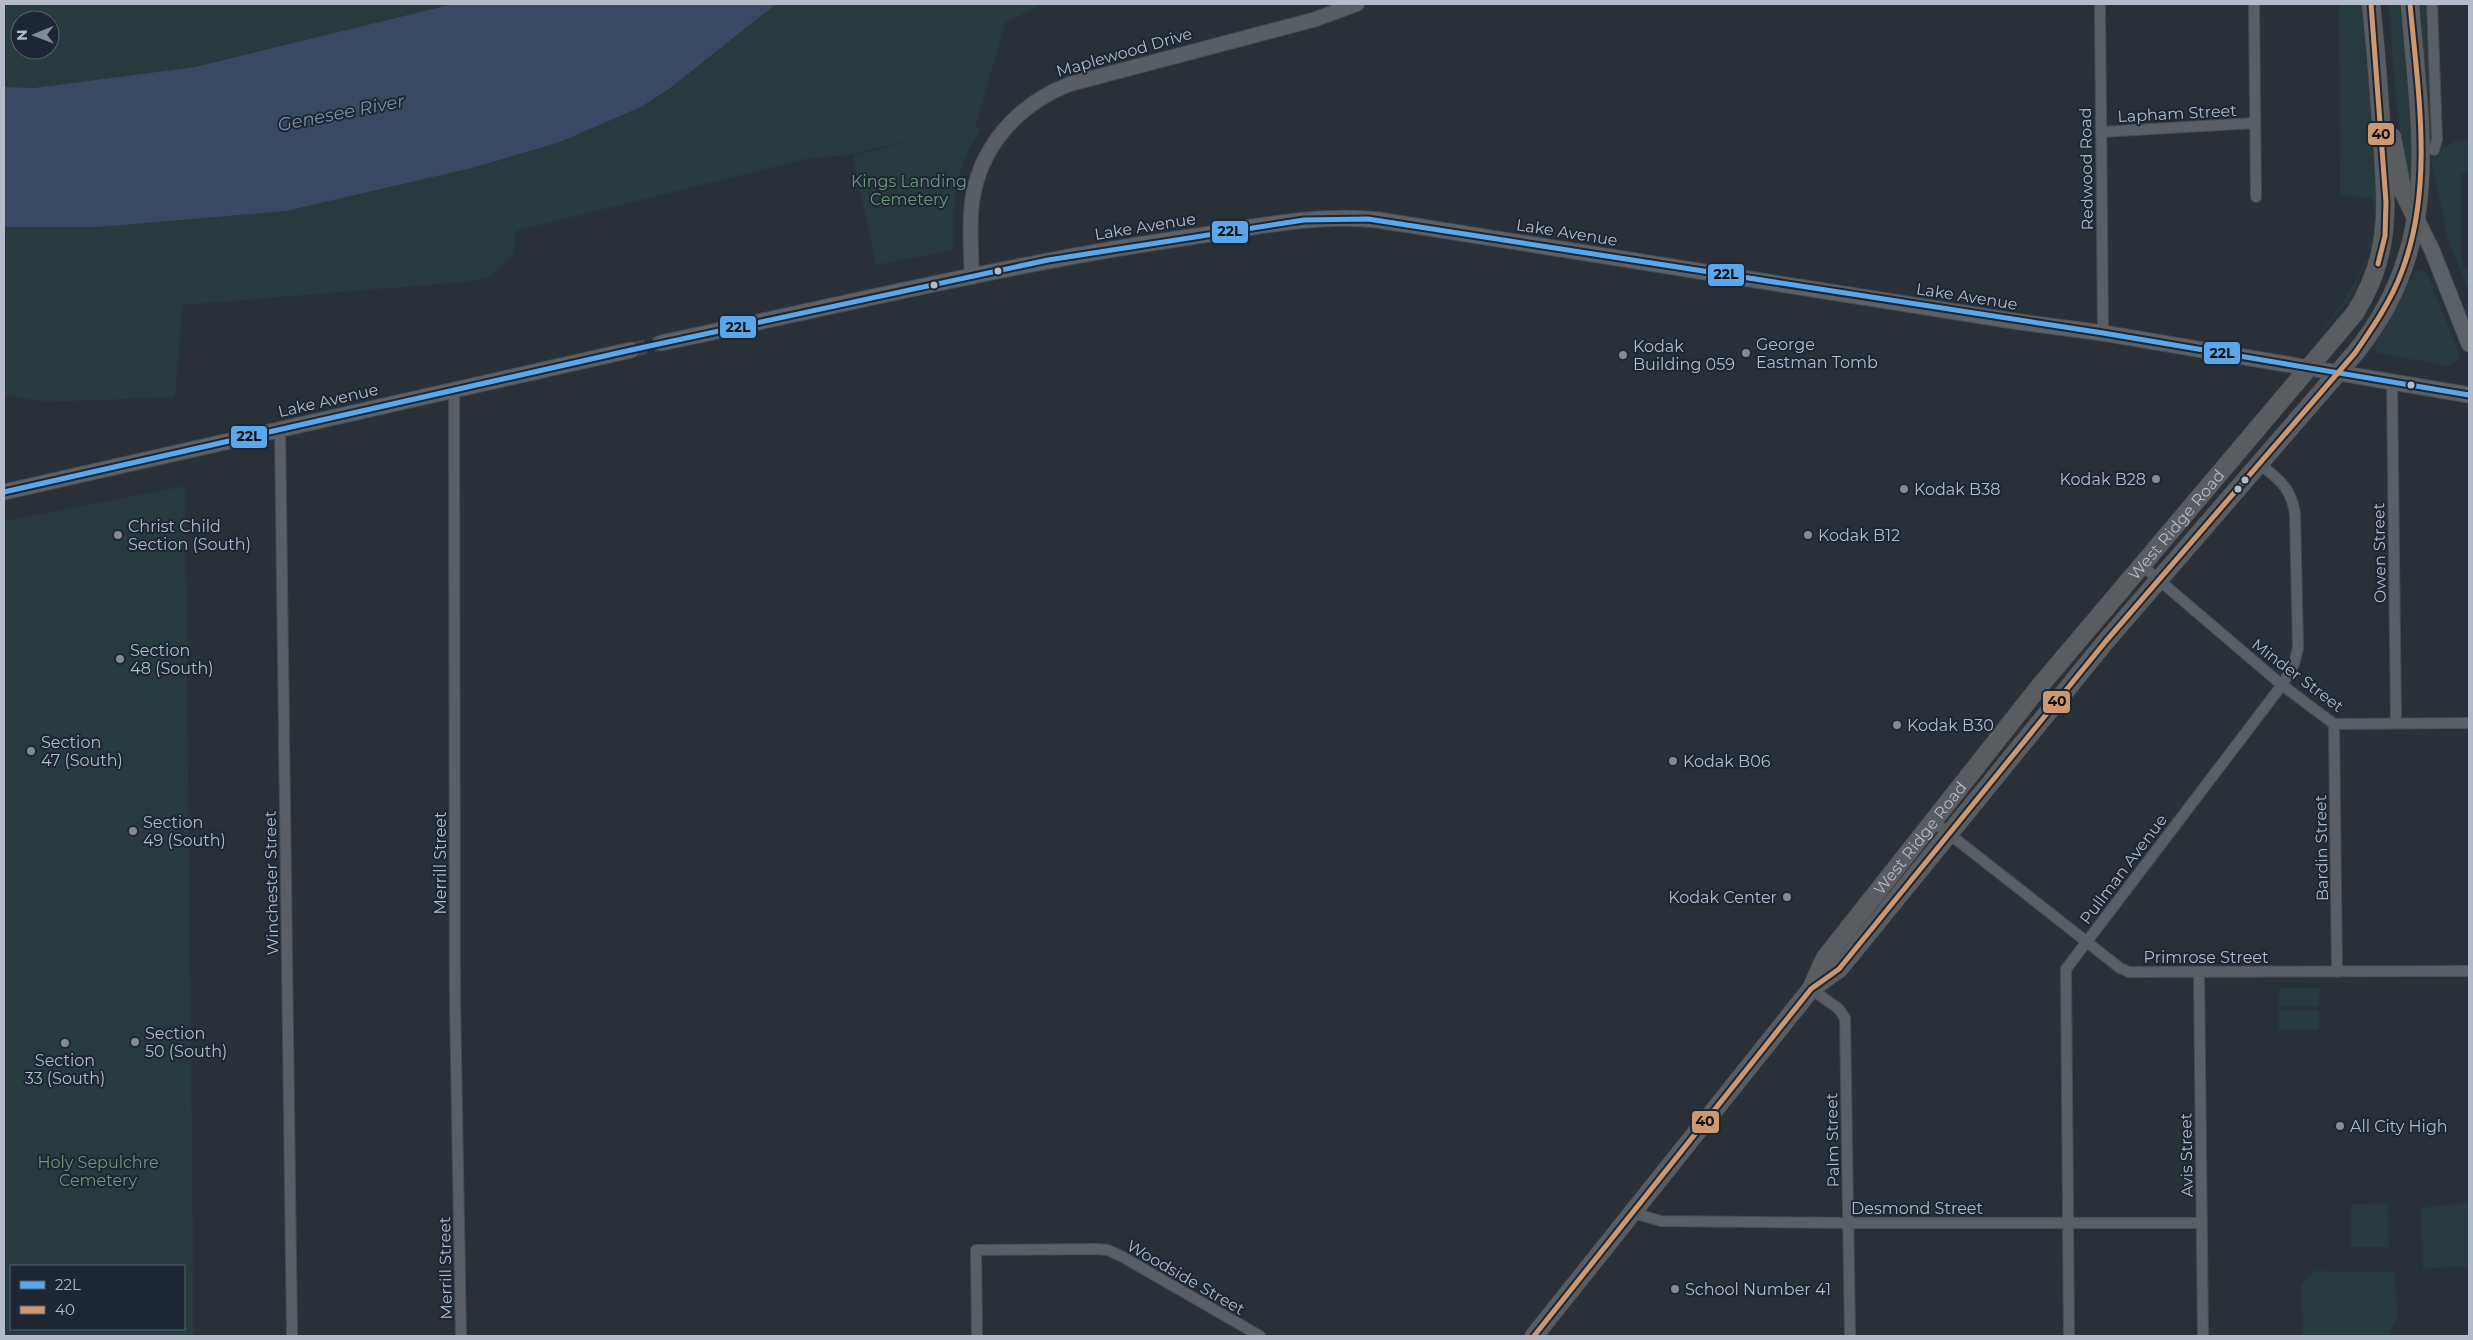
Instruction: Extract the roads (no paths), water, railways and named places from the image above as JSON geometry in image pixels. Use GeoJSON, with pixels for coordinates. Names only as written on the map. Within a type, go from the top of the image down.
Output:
{"type":"FeatureCollection","features":[{"type":"Feature","properties":{"kind":"highway","name":"West Ridge Road"},"geometry":{"type":"LineString","coordinates":[[1535,1335],[1811,989],[1825,958],[2039,687],[2140,564],[2344,328],[2360,305],[2376,271],[2383,244],[2386,202],[2372,4]]}},
{"type":"Feature","properties":{"kind":"highway","name":"West Ridge Road"},"geometry":{"type":"LineString","coordinates":[[1811,989],[1839,970],[2106,640],[2338,373],[2366,338],[2386,308],[2405,264],[2417,220],[2422,175],[2410,4]]}},
{"type":"Feature","properties":{"kind":"highway"},"geometry":{"type":"LineString","coordinates":[[2375,46],[2402,189],[2417,220]]}},
{"type":"Feature","properties":{"kind":"highway"},"geometry":{"type":"LineString","coordinates":[[2422,175],[2426,161],[2434,150]]}},
{"type":"Feature","properties":{"kind":"main road","name":"Lake Avenue"},"geometry":{"type":"LineString","coordinates":[[661,344],[1109,249],[1304,220],[1357,218],[2103,334],[2469,395]]}},
{"type":"Feature","properties":{"kind":"main road"},"geometry":{"type":"LineString","coordinates":[[2417,220],[2432,250],[2469,344]]}},
{"type":"Feature","properties":{"kind":"main road","name":"Lake Avenue"},"geometry":{"type":"LineString","coordinates":[[4,492],[631,350]]}},
{"type":"Feature","properties":{"kind":"street","name":"Maplewood Drive"},"geometry":{"type":"LineString","coordinates":[[972,277],[972,203],[978,176],[986,157],[1005,128],[1028,105],[1041,96],[1070,84],[1312,20],[1357,4]]}},
{"type":"Feature","properties":{"kind":"street","name":"Redwood Road"},"geometry":{"type":"LineString","coordinates":[[2100,4],[2103,334]]}},
{"type":"Feature","properties":{"kind":"street","name":"Lapham Street"},"geometry":{"type":"LineString","coordinates":[[2254,4],[2256,196]]}},
{"type":"Feature","properties":{"kind":"street"},"geometry":{"type":"LineString","coordinates":[[2432,4],[2437,139],[2434,150]]}},
{"type":"Feature","properties":{"kind":"street","name":"Lapham Street"},"geometry":{"type":"LineString","coordinates":[[2101,132],[2255,123]]}},
{"type":"Feature","properties":{"kind":"street","name":"Owen Street"},"geometry":{"type":"LineString","coordinates":[[2392,382],[2396,723]]}},
{"type":"Feature","properties":{"kind":"street","name":"Merrill Street"},"geometry":{"type":"LineString","coordinates":[[454,390],[455,1001],[462,1336]]}},
{"type":"Feature","properties":{"kind":"street","name":"Winchester Street"},"geometry":{"type":"LineString","coordinates":[[280,429],[292,1336]]}},
{"type":"Feature","properties":{"kind":"street","name":"Pullman Avenue"},"geometry":{"type":"LineString","coordinates":[[2069,1336],[2066,970],[2282,685],[2294,664],[2298,648],[2293,497],[2282,483],[2260,464]]}},
{"type":"Feature","properties":{"kind":"street","name":"Minder Street"},"geometry":{"type":"LineString","coordinates":[[2140,564],[2282,685],[2334,724],[2469,723]]}},
{"type":"Feature","properties":{"kind":"street","name":"Bardin Street"},"geometry":{"type":"LineString","coordinates":[[2334,724],[2337,972]]}},
{"type":"Feature","properties":{"kind":"street","name":"Primrose Street"},"geometry":{"type":"LineString","coordinates":[[1934,822],[2087,942],[2129,972],[2469,971]]}},
{"type":"Feature","properties":{"kind":"street","name":"Avis Street"},"geometry":{"type":"LineString","coordinates":[[2199,972],[2204,1336]]}},
{"type":"Feature","properties":{"kind":"street","name":"Palm Street"},"geometry":{"type":"LineString","coordinates":[[1811,989],[1840,1009],[1845,1018],[1850,1336]]}},
{"type":"Feature","properties":{"kind":"street","name":"Desmond Street"},"geometry":{"type":"LineString","coordinates":[[1633,1213],[1661,1221],[2202,1223]]}},
{"type":"Feature","properties":{"kind":"street","name":"Woodside Street"},"geometry":{"type":"LineString","coordinates":[[977,1336],[976,1250],[1096,1249],[1108,1250],[1260,1336]]}},
{"type":"Feature","properties":{"kind":"water","name":"Genesee River"},"geometry":{"type":"Polygon","coordinates":[[[453,4],[776,4],[669,89],[641,107],[560,142],[476,167],[286,211],[100,227],[4,227],[4,87],[34,88],[195,67],[453,4]]]}},
{"type":"Feature","properties":{"kind":"tunnel"},"geometry":{"type":"LineString","coordinates":[[631,350],[661,343]]}},
{"type":"Feature","properties":{"kind":"place","name":"George Eastman Tomb"},"geometry":{"type":"Point","coordinates":[1746,353]}},
{"type":"Feature","properties":{"kind":"place","name":"Kodak Building 059"},"geometry":{"type":"Point","coordinates":[1623,355]}},
{"type":"Feature","properties":{"kind":"place","name":"Kodak B28"},"geometry":{"type":"Point","coordinates":[2156,479]}},
{"type":"Feature","properties":{"kind":"place","name":"Kodak B38"},"geometry":{"type":"Point","coordinates":[1904,489]}},
{"type":"Feature","properties":{"kind":"place","name":"Christ Child Section (South)"},"geometry":{"type":"Point","coordinates":[118,535]}},
{"type":"Feature","properties":{"kind":"place","name":"Kodak B12"},"geometry":{"type":"Point","coordinates":[1808,535]}},
{"type":"Feature","properties":{"kind":"place","name":"Section 48 (South)"},"geometry":{"type":"Point","coordinates":[120,659]}},
{"type":"Feature","properties":{"kind":"place","name":"Kodak B30"},"geometry":{"type":"Point","coordinates":[1897,725]}},
{"type":"Feature","properties":{"kind":"place","name":"Section 47 (South)"},"geometry":{"type":"Point","coordinates":[31,751]}},
{"type":"Feature","properties":{"kind":"place","name":"Kodak B06"},"geometry":{"type":"Point","coordinates":[1673,761]}},
{"type":"Feature","properties":{"kind":"place","name":"Section 49 (South)"},"geometry":{"type":"Point","coordinates":[133,831]}},
{"type":"Feature","properties":{"kind":"place","name":"Kodak Center"},"geometry":{"type":"Point","coordinates":[1787,897]}},
{"type":"Feature","properties":{"kind":"place","name":"Section 50 (South)"},"geometry":{"type":"Point","coordinates":[135,1042]}},
{"type":"Feature","properties":{"kind":"place","name":"Section 33 (South)"},"geometry":{"type":"Point","coordinates":[65,1043]}},
{"type":"Feature","properties":{"kind":"place","name":"All City High"},"geometry":{"type":"Point","coordinates":[2340,1126]}},
{"type":"Feature","properties":{"kind":"place","name":"School Number 41"},"geometry":{"type":"Point","coordinates":[1675,1289]}},
{"type":"Feature","properties":{"kind":"park label","name":"Kings Landing Cemetery"},"geometry":{"type":"Point","coordinates":[909,190]}},
{"type":"Feature","properties":{"kind":"park label","name":"Holy Sepulchre Cemetery"},"geometry":{"type":"Point","coordinates":[98,1171]}}]}
